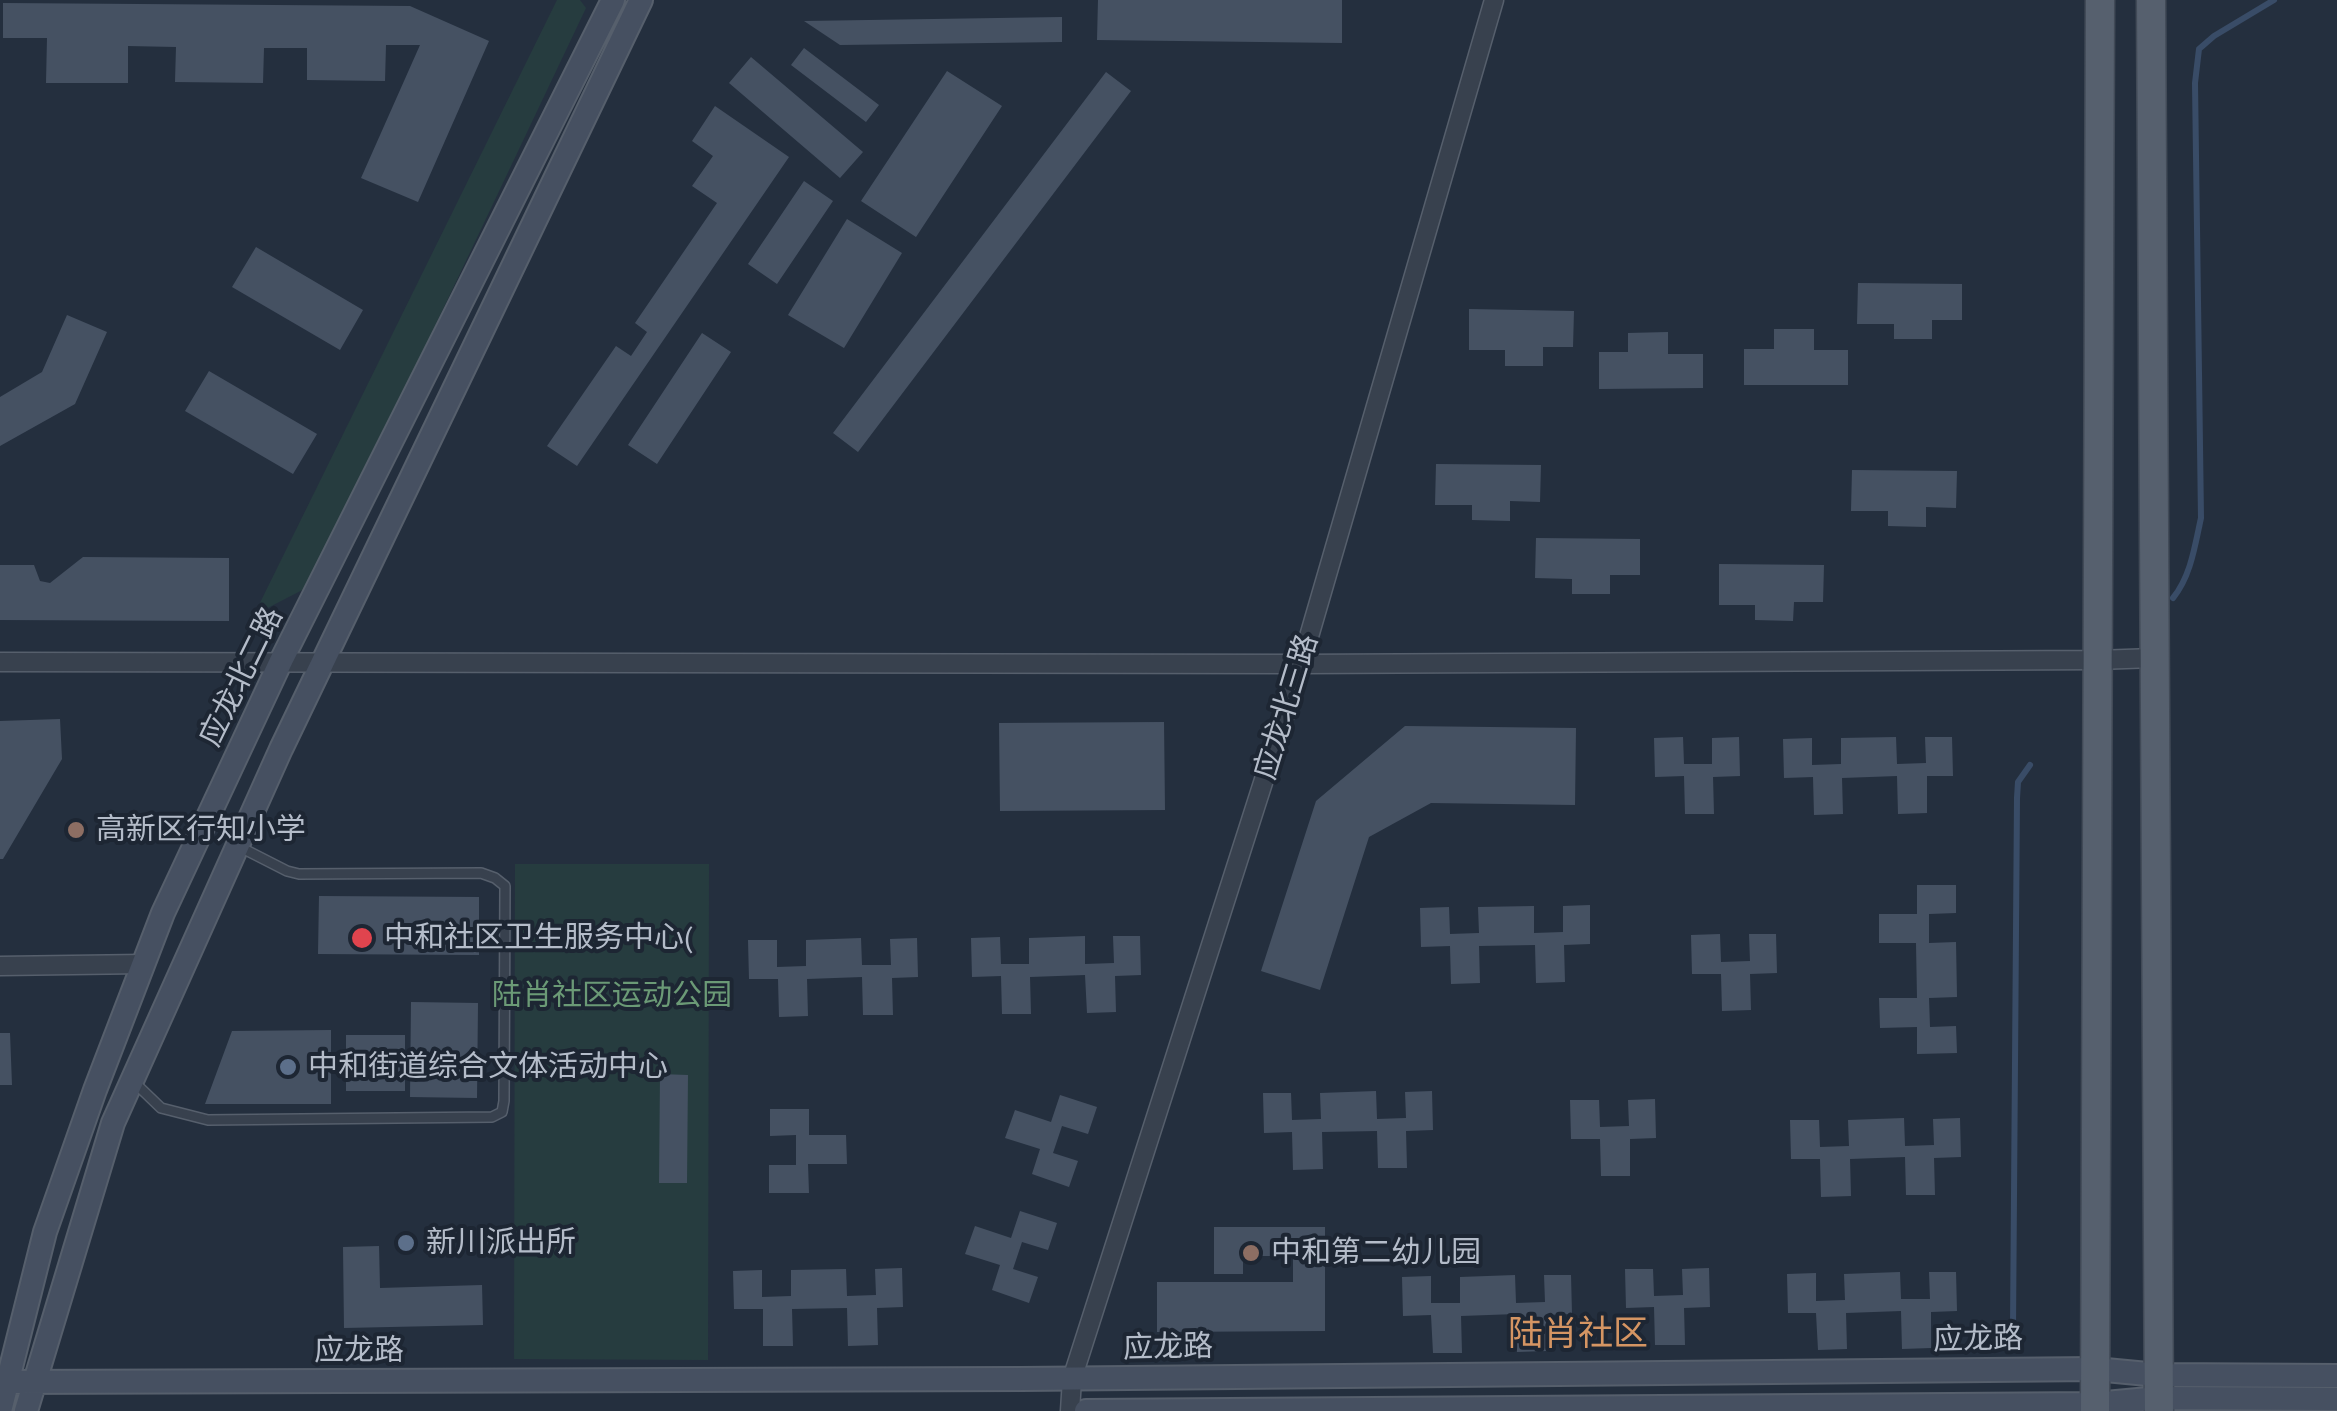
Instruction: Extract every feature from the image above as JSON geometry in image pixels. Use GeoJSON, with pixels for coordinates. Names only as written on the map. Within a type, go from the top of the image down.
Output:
{"type":"FeatureCollection","features":[{"type":"Feature","properties":{"kind":"main road"},"geometry":{"type":"LineString","coordinates":[[2095,1408],[2100,0]]}},
{"type":"Feature","properties":{"kind":"main road"},"geometry":{"type":"LineString","coordinates":[[2151,0],[2158,1395]]}},
{"type":"Feature","properties":{"kind":"street","name":"应龙北二路"},"geometry":{"type":"LineString","coordinates":[[0,1411],[3,1382],[45,1232],[94,1090],[164,913],[282,661],[613,0]]}},
{"type":"Feature","properties":{"kind":"street"},"geometry":{"type":"LineString","coordinates":[[26,1411],[112,1123],[323,661],[641,0]]}},
{"type":"Feature","properties":{"kind":"street","name":"应龙北三路"},"geometry":{"type":"LineString","coordinates":[[1070,1411],[1072,1379],[1301,664],[1494,0]]}},
{"type":"Feature","properties":{"kind":"street"},"geometry":{"type":"LineString","coordinates":[[0,662],[1301,664],[2154,658]]}},
{"type":"Feature","properties":{"kind":"street"},"geometry":{"type":"LineString","coordinates":[[0,966],[144,964]]}},
{"type":"Feature","properties":{"kind":"street","name":"应龙路"},"geometry":{"type":"LineString","coordinates":[[3,1382],[1072,1379],[2095,1369],[2158,1395],[2337,1400]]}},
{"type":"Feature","properties":{"kind":"street","name":"应龙路"},"geometry":{"type":"LineString","coordinates":[[1086,1411],[2095,1408],[2158,1395],[2337,1376]]}},
{"type":"Feature","properties":{"kind":"lane"},"geometry":{"type":"LineString","coordinates":[[132,1080],[162,1108],[208,1120],[492,1117],[502,1112],[505,886],[481,873],[299,874],[237,845]]}},
{"type":"Feature","properties":{"kind":"green space"},"geometry":{"type":"Polygon","coordinates":[[[557,0],[580,0],[586,8],[312,585],[254,615],[557,0]]]}},
{"type":"Feature","properties":{"kind":"green space","name":"陆肖社区运动公园"},"geometry":{"type":"Polygon","coordinates":[[[515,864],[709,864],[708,1360],[514,1359],[515,864]]]}},
{"type":"Feature","properties":{"kind":"building"},"geometry":{"type":"Polygon","coordinates":[[[1098,0],[1342,0],[1342,43],[1097,40],[1098,0]]]}},
{"type":"Feature","properties":{"kind":"building"},"geometry":{"type":"Polygon","coordinates":[[[3,3],[410,6],[489,41],[418,202],[361,178],[420,45],[386,45],[385,81],[307,80],[307,48],[264,48],[263,83],[175,82],[176,47],[128,46],[128,83],[46,83],[47,38],[3,38],[3,3]]]}},
{"type":"Feature","properties":{"kind":"building"},"geometry":{"type":"Polygon","coordinates":[[[1062,17],[1062,42],[840,45],[804,21],[1062,17]]]}},
{"type":"Feature","properties":{"kind":"building"},"geometry":{"type":"Polygon","coordinates":[[[804,48],[879,105],[866,122],[791,65],[804,48]]]}},
{"type":"Feature","properties":{"kind":"building"},"geometry":{"type":"Polygon","coordinates":[[[751,57],[863,152],[840,178],[729,83],[751,57]]]}},
{"type":"Feature","properties":{"kind":"building"},"geometry":{"type":"Polygon","coordinates":[[[947,71],[1002,106],[916,237],[861,201],[947,71]]]}},
{"type":"Feature","properties":{"kind":"building"},"geometry":{"type":"Polygon","coordinates":[[[1106,72],[1131,91],[858,452],[833,433],[1106,72]]]}},
{"type":"Feature","properties":{"kind":"building"},"geometry":{"type":"Polygon","coordinates":[[[715,106],[789,157],[577,466],[547,446],[616,346],[631,356],[647,332],[635,323],[717,203],[692,186],[713,156],[692,141],[715,106]]]}},
{"type":"Feature","properties":{"kind":"building"},"geometry":{"type":"Polygon","coordinates":[[[804,181],[833,201],[777,284],[748,264],[804,181]]]}},
{"type":"Feature","properties":{"kind":"building"},"geometry":{"type":"Polygon","coordinates":[[[847,219],[902,253],[844,348],[788,315],[847,219]]]}},
{"type":"Feature","properties":{"kind":"building"},"geometry":{"type":"Polygon","coordinates":[[[256,247],[363,310],[340,350],[232,287],[256,247]]]}},
{"type":"Feature","properties":{"kind":"building"},"geometry":{"type":"Polygon","coordinates":[[[1858,283],[1962,284],[1962,320],[1932,320],[1932,339],[1894,339],[1894,324],[1857,324],[1858,283]]]}},
{"type":"Feature","properties":{"kind":"building"},"geometry":{"type":"Polygon","coordinates":[[[1469,309],[1574,311],[1573,347],[1543,347],[1543,366],[1505,366],[1505,350],[1469,350],[1469,309]]]}},
{"type":"Feature","properties":{"kind":"building"},"geometry":{"type":"Polygon","coordinates":[[[67,315],[107,332],[75,404],[0,446],[0,397],[42,372],[67,315]]]}},
{"type":"Feature","properties":{"kind":"building"},"geometry":{"type":"Polygon","coordinates":[[[1774,329],[1814,329],[1814,350],[1848,350],[1848,385],[1744,385],[1744,349],[1774,349],[1774,329]]]}},
{"type":"Feature","properties":{"kind":"building"},"geometry":{"type":"Polygon","coordinates":[[[1668,332],[1668,354],[1703,354],[1703,388],[1599,389],[1599,352],[1628,352],[1628,333],[1668,332]]]}},
{"type":"Feature","properties":{"kind":"building"},"geometry":{"type":"Polygon","coordinates":[[[702,333],[731,352],[657,464],[628,445],[702,333]]]}},
{"type":"Feature","properties":{"kind":"building"},"geometry":{"type":"Polygon","coordinates":[[[209,371],[317,434],[293,474],[185,411],[209,371]]]}},
{"type":"Feature","properties":{"kind":"building"},"geometry":{"type":"Polygon","coordinates":[[[1436,464],[1541,465],[1540,502],[1510,501],[1510,521],[1472,520],[1472,505],[1435,505],[1436,464]]]}},
{"type":"Feature","properties":{"kind":"building"},"geometry":{"type":"Polygon","coordinates":[[[1852,470],[1957,471],[1956,508],[1926,507],[1926,527],[1888,526],[1888,511],[1851,511],[1852,470]]]}},
{"type":"Feature","properties":{"kind":"building"},"geometry":{"type":"Polygon","coordinates":[[[1536,538],[1640,539],[1640,575],[1610,575],[1610,594],[1572,594],[1572,579],[1535,578],[1536,538]]]}},
{"type":"Feature","properties":{"kind":"building"},"geometry":{"type":"Polygon","coordinates":[[[83,557],[229,558],[229,621],[0,620],[0,565],[34,565],[40,581],[50,583],[83,557]]]}},
{"type":"Feature","properties":{"kind":"building"},"geometry":{"type":"Polygon","coordinates":[[[1719,564],[1824,565],[1823,602],[1794,602],[1793,621],[1755,620],[1755,605],[1719,605],[1719,564]]]}},
{"type":"Feature","properties":{"kind":"building"},"geometry":{"type":"Polygon","coordinates":[[[60,719],[62,759],[0,859],[0,721],[60,719]]]}},
{"type":"Feature","properties":{"kind":"building"},"geometry":{"type":"Polygon","coordinates":[[[1164,722],[1165,810],[1000,811],[999,723],[1164,722]]]}},
{"type":"Feature","properties":{"kind":"building"},"geometry":{"type":"Polygon","coordinates":[[[1405,726],[1576,728],[1575,805],[1431,803],[1369,837],[1320,990],[1261,971],[1316,801],[1405,726]]]}},
{"type":"Feature","properties":{"kind":"building"},"geometry":{"type":"Polygon","coordinates":[[[1683,737],[1684,764],[1712,764],[1712,738],[1739,737],[1740,776],[1713,777],[1714,814],[1685,814],[1684,776],[1655,777],[1654,738],[1683,737]]]}},
{"type":"Feature","properties":{"kind":"building"},"geometry":{"type":"Polygon","coordinates":[[[1896,737],[1897,764],[1926,763],[1925,737],[1952,737],[1953,776],[1927,776],[1927,813],[1898,814],[1897,776],[1842,778],[1843,814],[1814,815],[1813,777],[1784,778],[1783,739],[1812,738],[1812,765],[1841,764],[1841,738],[1896,737]]]}},
{"type":"Feature","properties":{"kind":"building"},"geometry":{"type":"Polygon","coordinates":[[[1917,885],[1956,885],[1956,913],[1929,914],[1929,943],[1956,942],[1957,997],[1929,998],[1930,1027],[1956,1026],[1957,1053],[1917,1054],[1917,1027],[1880,1028],[1879,998],[1917,998],[1916,943],[1879,943],[1879,914],[1917,914],[1917,885]]]}},
{"type":"Feature","properties":{"kind":"building"},"geometry":{"type":"Polygon","coordinates":[[[319,896],[479,897],[479,955],[318,954],[319,896]]]}},
{"type":"Feature","properties":{"kind":"building"},"geometry":{"type":"Polygon","coordinates":[[[1590,905],[1590,944],[1564,945],[1565,982],[1536,983],[1535,945],[1479,946],[1480,983],[1451,984],[1450,946],[1421,947],[1420,908],[1449,907],[1450,934],[1479,933],[1478,907],[1534,906],[1534,933],[1563,932],[1563,906],[1590,905]]]}},
{"type":"Feature","properties":{"kind":"building"},"geometry":{"type":"Polygon","coordinates":[[[1720,934],[1721,962],[1750,961],[1749,934],[1776,934],[1777,973],[1750,974],[1751,1010],[1722,1011],[1721,974],[1692,974],[1691,935],[1720,934]]]}},
{"type":"Feature","properties":{"kind":"building"},"geometry":{"type":"Polygon","coordinates":[[[1085,936],[1085,964],[1114,963],[1113,936],[1140,936],[1141,975],[1115,976],[1116,1012],[1087,1013],[1085,975],[1030,977],[1031,1014],[1002,1014],[1001,976],[972,977],[971,938],[1000,937],[1001,964],[1029,964],[1029,938],[1085,936]]]}},
{"type":"Feature","properties":{"kind":"building"},"geometry":{"type":"Polygon","coordinates":[[[861,938],[862,965],[891,965],[890,939],[917,938],[918,977],[892,978],[893,1015],[863,1015],[862,977],[807,979],[808,1016],[779,1017],[778,979],[749,979],[748,940],[777,940],[777,967],[806,966],[806,940],[861,938]]]}},
{"type":"Feature","properties":{"kind":"building"},"geometry":{"type":"Polygon","coordinates":[[[411,1002],[478,1003],[477,1098],[410,1097],[411,1002]]]}},
{"type":"Feature","properties":{"kind":"building"},"geometry":{"type":"Polygon","coordinates":[[[331,1030],[331,1104],[205,1104],[232,1031],[331,1030]]]}},
{"type":"Feature","properties":{"kind":"building"},"geometry":{"type":"Polygon","coordinates":[[[0,1033],[10,1033],[12,1085],[0,1085],[0,1033]]]}},
{"type":"Feature","properties":{"kind":"building"},"geometry":{"type":"Polygon","coordinates":[[[346,1035],[405,1035],[405,1091],[346,1091],[346,1035]]]}},
{"type":"Feature","properties":{"kind":"building"},"geometry":{"type":"Polygon","coordinates":[[[660,1074],[688,1075],[687,1183],[659,1183],[660,1074]]]}},
{"type":"Feature","properties":{"kind":"building"},"geometry":{"type":"Polygon","coordinates":[[[1376,1091],[1377,1119],[1406,1118],[1405,1092],[1432,1091],[1433,1130],[1406,1131],[1407,1168],[1378,1168],[1377,1131],[1322,1132],[1323,1169],[1293,1170],[1292,1132],[1264,1133],[1263,1093],[1291,1093],[1292,1120],[1321,1119],[1320,1093],[1376,1091]]]}},
{"type":"Feature","properties":{"kind":"building"},"geometry":{"type":"Polygon","coordinates":[[[1060,1095],[1097,1107],[1088,1134],[1062,1126],[1053,1153],[1078,1161],[1069,1187],[1032,1174],[1040,1149],[1005,1138],[1015,1110],[1051,1122],[1060,1095]]]}},
{"type":"Feature","properties":{"kind":"building"},"geometry":{"type":"Polygon","coordinates":[[[1655,1099],[1656,1138],[1630,1139],[1630,1176],[1601,1176],[1600,1139],[1571,1139],[1570,1100],[1599,1100],[1600,1127],[1629,1126],[1628,1100],[1655,1099]]]}},
{"type":"Feature","properties":{"kind":"building"},"geometry":{"type":"Polygon","coordinates":[[[770,1109],[809,1109],[809,1135],[846,1135],[847,1164],[808,1164],[809,1193],[769,1193],[769,1165],[796,1165],[796,1135],[770,1136],[770,1109]]]}},
{"type":"Feature","properties":{"kind":"building"},"geometry":{"type":"Polygon","coordinates":[[[1904,1118],[1905,1146],[1934,1145],[1933,1119],[1960,1118],[1961,1157],[1934,1158],[1935,1195],[1906,1195],[1905,1157],[1850,1159],[1851,1196],[1821,1197],[1820,1159],[1791,1159],[1790,1120],[1819,1120],[1820,1147],[1849,1146],[1848,1120],[1904,1118]]]}},
{"type":"Feature","properties":{"kind":"building"},"geometry":{"type":"Polygon","coordinates":[[[1020,1211],[1057,1223],[1048,1250],[1022,1242],[1013,1269],[1038,1277],[1029,1303],[992,1290],[1000,1265],[965,1254],[975,1226],[1011,1238],[1020,1211]]]}},
{"type":"Feature","properties":{"kind":"building"},"geometry":{"type":"Polygon","coordinates":[[[1214,1227],[1325,1227],[1325,1331],[1157,1332],[1157,1282],[1293,1282],[1293,1256],[1243,1256],[1243,1274],[1214,1274],[1214,1227]]]}},
{"type":"Feature","properties":{"kind":"building"},"geometry":{"type":"Polygon","coordinates":[[[379,1246],[380,1288],[482,1285],[483,1325],[344,1328],[343,1247],[379,1246]]]}},
{"type":"Feature","properties":{"kind":"building"},"geometry":{"type":"Polygon","coordinates":[[[902,1268],[903,1307],[877,1308],[878,1345],[848,1346],[847,1308],[792,1309],[793,1346],[763,1346],[763,1309],[734,1309],[733,1271],[762,1270],[762,1297],[791,1296],[791,1270],[846,1269],[847,1296],[876,1295],[875,1269],[902,1268]]]}},
{"type":"Feature","properties":{"kind":"building"},"geometry":{"type":"Polygon","coordinates":[[[1709,1268],[1710,1307],[1684,1308],[1685,1345],[1655,1345],[1654,1307],[1626,1308],[1625,1269],[1653,1269],[1654,1296],[1683,1295],[1682,1269],[1709,1268]]]}},
{"type":"Feature","properties":{"kind":"building"},"geometry":{"type":"Polygon","coordinates":[[[1900,1272],[1901,1299],[1930,1299],[1929,1272],[1956,1272],[1957,1311],[1931,1312],[1931,1348],[1902,1349],[1901,1311],[1846,1313],[1847,1349],[1818,1350],[1816,1313],[1788,1313],[1787,1274],[1816,1273],[1816,1301],[1845,1300],[1844,1274],[1900,1272]]]}},
{"type":"Feature","properties":{"kind":"building"},"geometry":{"type":"Polygon","coordinates":[[[1515,1275],[1516,1303],[1545,1302],[1544,1275],[1571,1275],[1572,1314],[1546,1315],[1546,1351],[1517,1352],[1516,1314],[1461,1316],[1462,1353],[1433,1353],[1431,1315],[1403,1316],[1402,1277],[1431,1276],[1431,1303],[1460,1303],[1460,1277],[1515,1275]]]}},
{"type":"Feature","properties":{"kind":"waterway"},"geometry":{"type":"LineString","coordinates":[[2173,598],[2188,570],[2201,518],[2195,83],[2199,49],[2274,0]]}},
{"type":"Feature","properties":{"kind":"waterway"},"geometry":{"type":"LineString","coordinates":[[2013,1327],[2017,798],[2018,782],[2030,765]]}},
{"type":"Feature","properties":{"kind":"place","name":"高新区行知小学"},"geometry":{"type":"Point","coordinates":[76,830]}},
{"type":"Feature","properties":{"kind":"place","name":"中和社区卫生服务中心("},"geometry":{"type":"Point","coordinates":[362,938]}},
{"type":"Feature","properties":{"kind":"place","name":"中和街道综合文体活动中心"},"geometry":{"type":"Point","coordinates":[288,1067]}},
{"type":"Feature","properties":{"kind":"place","name":"新川派出所"},"geometry":{"type":"Point","coordinates":[406,1243]}},
{"type":"Feature","properties":{"kind":"place","name":"中和第二幼儿园"},"geometry":{"type":"Point","coordinates":[1251,1253]}},
{"type":"Feature","properties":{"kind":"district","name":"陆肖社区"},"geometry":{"type":"Point","coordinates":[1578,1335]}}]}
